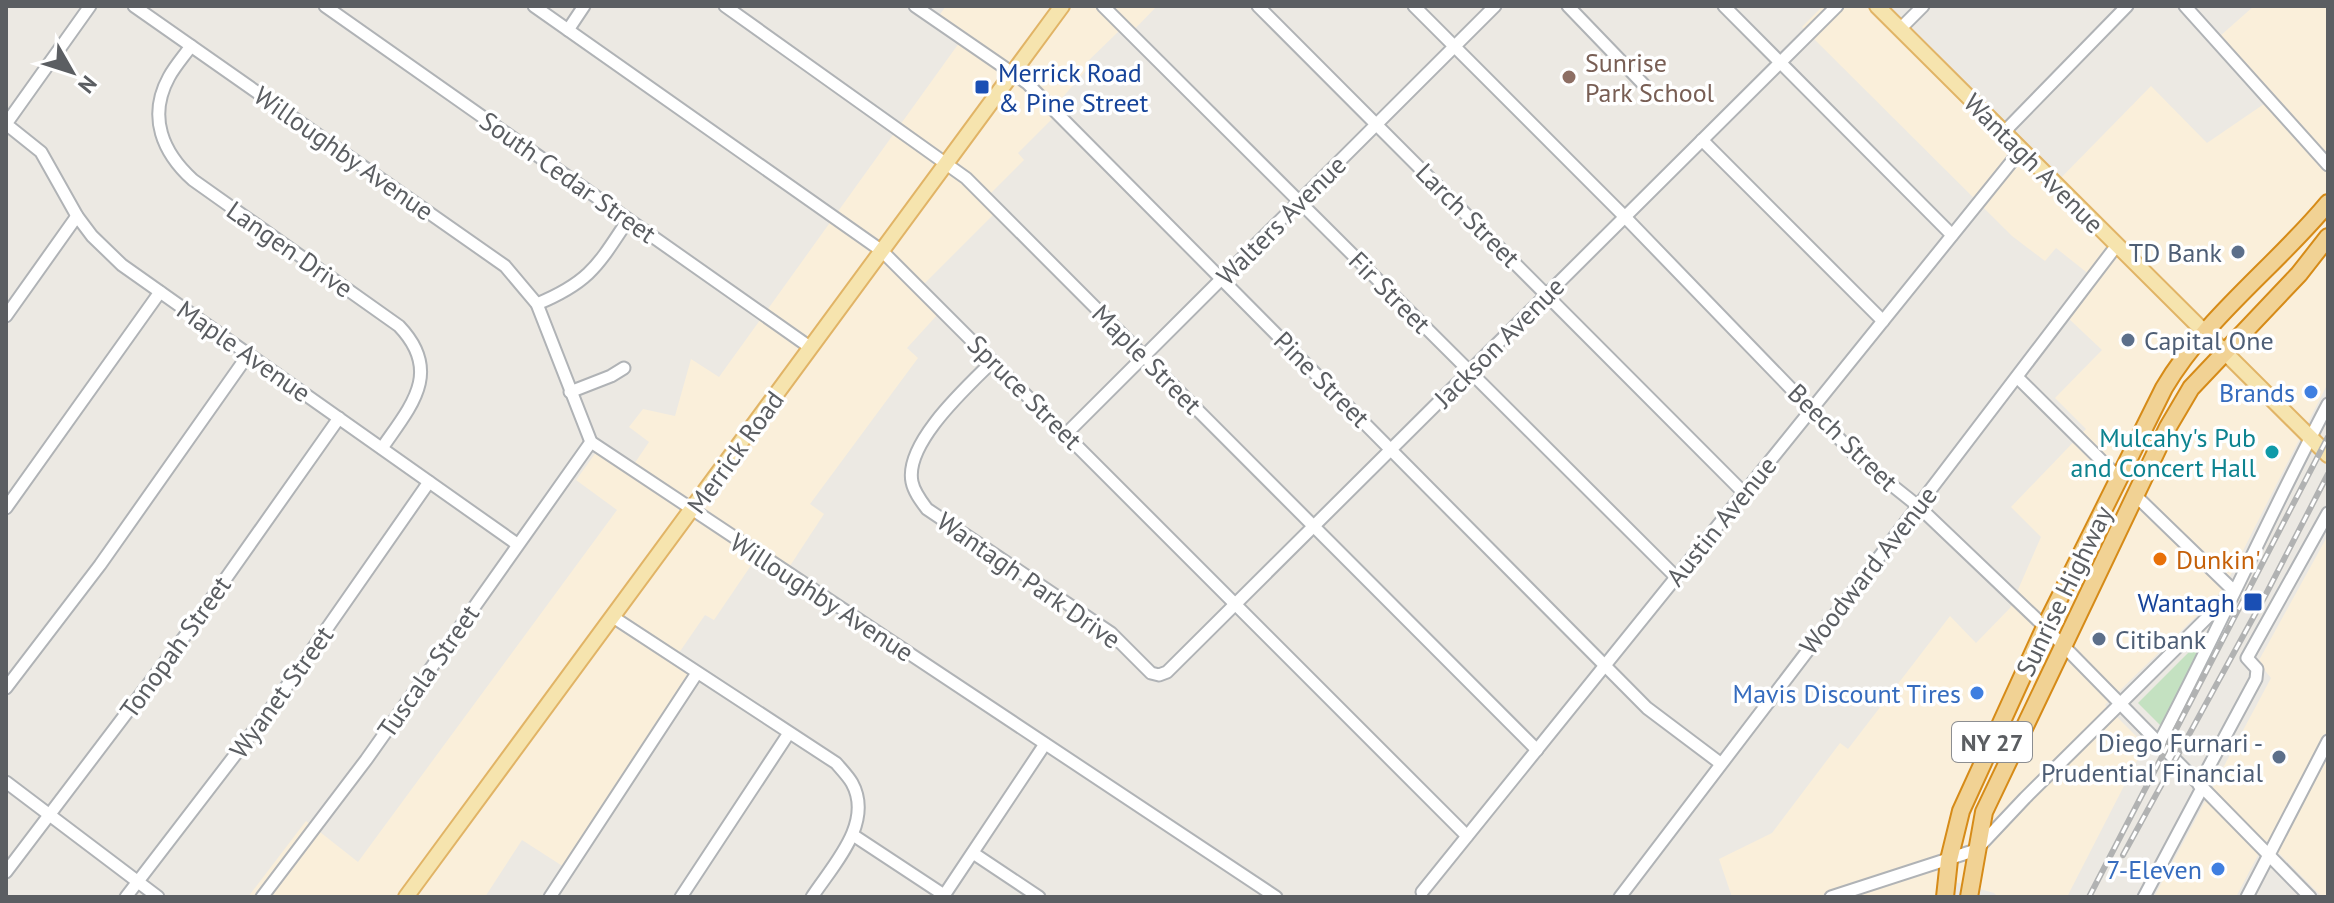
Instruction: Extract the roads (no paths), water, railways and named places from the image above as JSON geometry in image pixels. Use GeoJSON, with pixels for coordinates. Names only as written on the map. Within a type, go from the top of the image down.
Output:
{"type":"FeatureCollection","features":[{"type":"Feature","properties":{"kind":"highway","name":"Sunrise Highway"},"geometry":{"type":"LineString","coordinates":[[1969,897],[1962,855],[1961,811],[2045,627],[2170,378],[2206,332],[2328,203]]}},
{"type":"Feature","properties":{"kind":"highway","name":"Sunrise Highway"},"geometry":{"type":"LineString","coordinates":[[1945,897],[1962,855],[2137,497],[2168,427],[2191,388],[2299,274],[2328,237]]}},
{"type":"Feature","properties":{"kind":"main road","name":"Merrick Road"},"geometry":{"type":"LineString","coordinates":[[406,897],[1062,6]]}},
{"type":"Feature","properties":{"kind":"main road","name":"Wantagh Avenue"},"geometry":{"type":"LineString","coordinates":[[1877,6],[2328,455]]}},
{"type":"Feature","properties":{"kind":"street"},"geometry":{"type":"LineString","coordinates":[[6,124],[90,6]]}},
{"type":"Feature","properties":{"kind":"street","name":"Willoughby Avenue"},"geometry":{"type":"LineString","coordinates":[[134,6],[505,266],[537,304],[591,442],[1276,897]]}},
{"type":"Feature","properties":{"kind":"street","name":"South Cedar Street"},"geometry":{"type":"LineString","coordinates":[[325,6],[811,348]]}},
{"type":"Feature","properties":{"kind":"street","name":"Spruce Street"},"geometry":{"type":"LineString","coordinates":[[534,6],[882,251],[1467,836]]}},
{"type":"Feature","properties":{"kind":"street"},"geometry":{"type":"LineString","coordinates":[[568,30],[584,6]]}},
{"type":"Feature","properties":{"kind":"street","name":"Maple Street"},"geometry":{"type":"LineString","coordinates":[[725,6],[966,178],[1537,750]]}},
{"type":"Feature","properties":{"kind":"street","name":"Pine Street"},"geometry":{"type":"LineString","coordinates":[[915,6],[1031,87],[1647,708],[1720,763]]}},
{"type":"Feature","properties":{"kind":"street","name":"Fir Street"},"geometry":{"type":"LineString","coordinates":[[1103,6],[1676,577]]}},
{"type":"Feature","properties":{"kind":"street","name":"Larch Street"},"geometry":{"type":"LineString","coordinates":[[1258,6],[1744,493]]}},
{"type":"Feature","properties":{"kind":"street","name":"Beech Street"},"geometry":{"type":"LineString","coordinates":[[1414,6],[1625,217],[1859,459],[1918,506],[2045,627],[2310,897]]}},
{"type":"Feature","properties":{"kind":"street","name":"Walters Avenue"},"geometry":{"type":"LineString","coordinates":[[1066,434],[1495,6]]}},
{"type":"Feature","properties":{"kind":"street"},"geometry":{"type":"LineString","coordinates":[[1568,6],[1647,88]]}},
{"type":"Feature","properties":{"kind":"street"},"geometry":{"type":"LineString","coordinates":[[1724,6],[1952,235]]}},
{"type":"Feature","properties":{"kind":"street","name":"Jackson Avenue"},"geometry":{"type":"LineString","coordinates":[[1159,675],[1167,672],[1236,604],[1837,6]]}},
{"type":"Feature","properties":{"kind":"street"},"geometry":{"type":"LineString","coordinates":[[1900,29],[1923,6]]}},
{"type":"Feature","properties":{"kind":"street"},"geometry":{"type":"LineString","coordinates":[[2004,132],[2127,6]]}},
{"type":"Feature","properties":{"kind":"street"},"geometry":{"type":"LineString","coordinates":[[2185,6],[2328,165]]}},
{"type":"Feature","properties":{"kind":"street","name":"Langen Drive"},"geometry":{"type":"LineString","coordinates":[[191,46],[168,78],[160,100],[159,123],[165,146],[176,165],[399,326],[413,341],[421,361],[421,380],[415,401],[382,448]]}},
{"type":"Feature","properties":{"kind":"street","name":"Maple Avenue"},"geometry":{"type":"LineString","coordinates":[[6,124],[41,152],[77,216],[107,253],[517,544]]}},
{"type":"Feature","properties":{"kind":"street"},"geometry":{"type":"LineString","coordinates":[[1702,140],[1883,321]]}},
{"type":"Feature","properties":{"kind":"street","name":"Austin Avenue"},"geometry":{"type":"LineString","coordinates":[[1422,892],[2021,150]]}},
{"type":"Feature","properties":{"kind":"street"},"geometry":{"type":"LineString","coordinates":[[6,316],[77,216]]}},
{"type":"Feature","properties":{"kind":"street"},"geometry":{"type":"LineString","coordinates":[[537,304],[568,291],[595,269],[628,220]]}},
{"type":"Feature","properties":{"kind":"street","name":"Woodward Avenue"},"geometry":{"type":"LineString","coordinates":[[1620,897],[2117,245]]}},
{"type":"Feature","properties":{"kind":"street"},"geometry":{"type":"LineString","coordinates":[[6,508],[160,292]]}},
{"type":"Feature","properties":{"kind":"street"},"geometry":{"type":"LineString","coordinates":[[6,688],[100,565],[248,355]]}},
{"type":"Feature","properties":{"kind":"street","name":"Wantagh Park Drive"},"geometry":{"type":"LineString","coordinates":[[993,361],[953,401],[915,452],[911,481],[917,495],[927,509],[1103,627],[1151,673],[1159,675]]}},
{"type":"Feature","properties":{"kind":"street"},"geometry":{"type":"LineString","coordinates":[[570,392],[624,368]]}},
{"type":"Feature","properties":{"kind":"street"},"geometry":{"type":"LineString","coordinates":[[2017,377],[2119,478]]}},
{"type":"Feature","properties":{"kind":"street"},"geometry":{"type":"LineString","coordinates":[[2159,743],[2328,404]]}},
{"type":"Feature","properties":{"kind":"street","name":"Tonopah Street"},"geometry":{"type":"LineString","coordinates":[[6,872],[188,632],[339,418]]}},
{"type":"Feature","properties":{"kind":"street","name":"Tuscala Street"},"geometry":{"type":"LineString","coordinates":[[262,897],[366,760],[591,442]]}},
{"type":"Feature","properties":{"kind":"street","name":"Wyanet Street"},"geometry":{"type":"LineString","coordinates":[[126,897],[275,703],[429,482]]}},
{"type":"Feature","properties":{"kind":"street"},"geometry":{"type":"LineString","coordinates":[[2137,497],[2234,591]]}},
{"type":"Feature","properties":{"kind":"street"},"geometry":{"type":"LineString","coordinates":[[2144,897],[2256,679],[2257,669],[2247,658],[2328,513]]}},
{"type":"Feature","properties":{"kind":"street"},"geometry":{"type":"LineString","coordinates":[[1831,897],[1962,855],[2234,591]]}},
{"type":"Feature","properties":{"kind":"street"},"geometry":{"type":"LineString","coordinates":[[613,617],[836,763],[852,781],[859,810],[853,835],[812,897]]}},
{"type":"Feature","properties":{"kind":"street"},"geometry":{"type":"LineString","coordinates":[[550,897],[697,673]]}},
{"type":"Feature","properties":{"kind":"street"},"geometry":{"type":"LineString","coordinates":[[681,897],[789,733]]}},
{"type":"Feature","properties":{"kind":"street"},"geometry":{"type":"LineString","coordinates":[[2247,897],[2328,741]]}},
{"type":"Feature","properties":{"kind":"street"},"geometry":{"type":"LineString","coordinates":[[853,835],[944,896],[1045,744]]}},
{"type":"Feature","properties":{"kind":"street"},"geometry":{"type":"LineString","coordinates":[[6,782],[158,897]]}},
{"type":"Feature","properties":{"kind":"street"},"geometry":{"type":"LineString","coordinates":[[973,853],[1039,897]]}},
{"type":"Feature","properties":{"kind":"railway"},"geometry":{"type":"LineString","coordinates":[[2089,897],[2328,437]]}},
{"type":"Feature","properties":{"kind":"railway"},"geometry":{"type":"LineString","coordinates":[[2123,855],[2328,474]]}},
{"type":"Feature","properties":{"kind":"place","name":"Sunrise Park School"},"geometry":{"type":"Point","coordinates":[1569,77]}},
{"type":"Feature","properties":{"kind":"place","name":"Merrick Road & Pine Street"},"geometry":{"type":"Point","coordinates":[982,87]}},
{"type":"Feature","properties":{"kind":"place","name":"TD Bank"},"geometry":{"type":"Point","coordinates":[2238,252]}},
{"type":"Feature","properties":{"kind":"place","name":"Capital One"},"geometry":{"type":"Point","coordinates":[2128,340]}},
{"type":"Feature","properties":{"kind":"place","name":"Brands"},"geometry":{"type":"Point","coordinates":[2311,392]}},
{"type":"Feature","properties":{"kind":"place","name":"Mulcahy's Pub and Concert Hall"},"geometry":{"type":"Point","coordinates":[2272,452]}},
{"type":"Feature","properties":{"kind":"place","name":"Dunkin'"},"geometry":{"type":"Point","coordinates":[2160,559]}},
{"type":"Feature","properties":{"kind":"place","name":"Wantagh"},"geometry":{"type":"Point","coordinates":[2253,602]}},
{"type":"Feature","properties":{"kind":"place","name":"Citibank"},"geometry":{"type":"Point","coordinates":[2099,639]}},
{"type":"Feature","properties":{"kind":"place","name":"Mavis Discount Tires"},"geometry":{"type":"Point","coordinates":[1977,693]}},
{"type":"Feature","properties":{"kind":"place","name":"Diego Furnari - Prudential Financial"},"geometry":{"type":"Point","coordinates":[2279,757]}},
{"type":"Feature","properties":{"kind":"place","name":"7-Eleven"},"geometry":{"type":"Point","coordinates":[2218,869]}}]}
